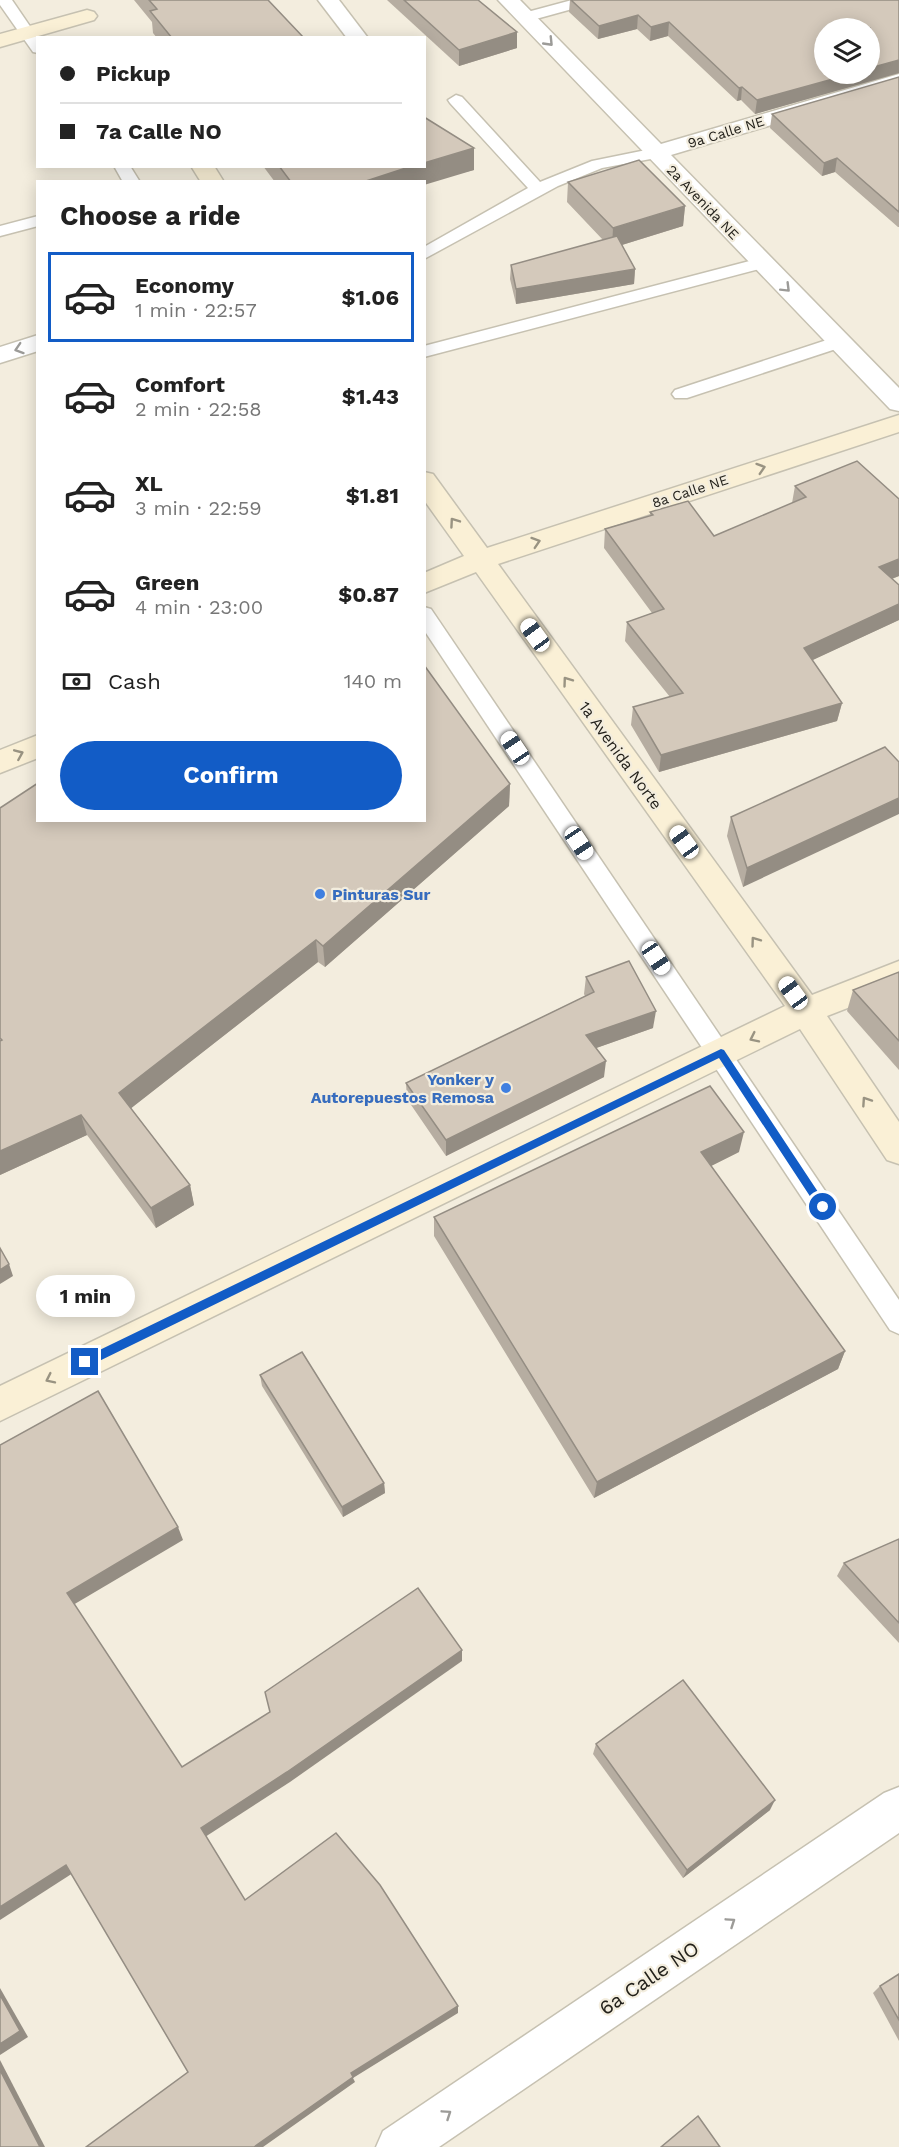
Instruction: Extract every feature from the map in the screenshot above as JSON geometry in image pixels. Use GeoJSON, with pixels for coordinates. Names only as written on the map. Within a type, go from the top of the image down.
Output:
{"type":"FeatureCollection","features":[{"type":"Feature","properties":{"kind":"street"},"geometry":{"type":"LineString","coordinates":[[328,0],[356,36]]}},
{"type":"Feature","properties":{"kind":"street","name":"2a Avenida NE"},"geometry":{"type":"LineString","coordinates":[[508,0],[899,403]]}},
{"type":"Feature","properties":{"kind":"street"},"geometry":{"type":"LineString","coordinates":[[42,36],[86,15]]}},
{"type":"Feature","properties":{"kind":"street"},"geometry":{"type":"LineString","coordinates":[[0,41],[32,41]]}},
{"type":"Feature","properties":{"kind":"street","name":"9a Calle NE"},"geometry":{"type":"LineString","coordinates":[[656,153],[899,80]]}},
{"type":"Feature","properties":{"kind":"street"},"geometry":{"type":"LineString","coordinates":[[0,355],[36,343]]}},
{"type":"Feature","properties":{"kind":"street","name":"8a Calle NE"},"geometry":{"type":"LineString","coordinates":[[426,583],[480,560],[899,423]]}},
{"type":"Feature","properties":{"kind":"street","name":"1a Avenida Norte"},"geometry":{"type":"LineString","coordinates":[[426,483],[806,1011],[899,1149]]}},
{"type":"Feature","properties":{"kind":"street"},"geometry":{"type":"LineString","coordinates":[[0,762],[36,747]]}},
{"type":"Feature","properties":{"kind":"street"},"geometry":{"type":"LineString","coordinates":[[0,1404],[806,1011],[899,974]]}},
{"type":"Feature","properties":{"kind":"street","name":"6a Calle NO"},"geometry":{"type":"LineString","coordinates":[[399,2147],[899,1808]]}},
{"type":"Feature","properties":{"kind":"lane"},"geometry":{"type":"LineString","coordinates":[[4,0],[32,41]]}},
{"type":"Feature","properties":{"kind":"lane"},"geometry":{"type":"LineString","coordinates":[[525,17],[589,0]]}},
{"type":"Feature","properties":{"kind":"lane"},"geometry":{"type":"LineString","coordinates":[[456,100],[538,189]]}},
{"type":"Feature","properties":{"kind":"lane"},"geometry":{"type":"LineString","coordinates":[[426,253],[538,189],[598,164],[656,153]]}},
{"type":"Feature","properties":{"kind":"lane"},"geometry":{"type":"LineString","coordinates":[[0,231],[36,222]]}},
{"type":"Feature","properties":{"kind":"lane"},"geometry":{"type":"LineString","coordinates":[[426,351],[761,262]]}},
{"type":"Feature","properties":{"kind":"lane"},"geometry":{"type":"LineString","coordinates":[[681,394],[839,342]]}},
{"type":"Feature","properties":{"kind":"lane"},"geometry":{"type":"LineString","coordinates":[[426,617],[721,1053],[899,1322]]}},
{"type":"Feature","properties":{"kind":"building"},"geometry":{"type":"Polygon","coordinates":[[[149,0],[268,0],[302,36],[170,36],[150,11],[157,9],[149,0]]]}},
{"type":"Feature","properties":{"kind":"building"},"geometry":{"type":"Polygon","coordinates":[[[404,0],[478,0],[517,32],[459,50],[404,0]]]}},
{"type":"Feature","properties":{"kind":"building"},"geometry":{"type":"Polygon","coordinates":[[[571,0],[899,0],[899,60],[880,65],[880,18],[814,18],[815,84],[757,100],[742,87],[739,88],[669,22],[651,27],[638,15],[599,26],[571,0]]]}},
{"type":"Feature","properties":{"kind":"building"},"geometry":{"type":"Polygon","coordinates":[[[899,77],[899,212],[837,158],[824,163],[772,114],[899,77]]]}},
{"type":"Feature","properties":{"kind":"building"},"geometry":{"type":"Polygon","coordinates":[[[426,118],[474,148],[426,162],[426,118]]]}},
{"type":"Feature","properties":{"kind":"building"},"geometry":{"type":"Polygon","coordinates":[[[639,160],[685,206],[613,228],[568,182],[639,160]]]}},
{"type":"Feature","properties":{"kind":"building"},"geometry":{"type":"Polygon","coordinates":[[[280,168],[406,168],[369,180],[290,180],[280,168]]]}},
{"type":"Feature","properties":{"kind":"building"},"geometry":{"type":"Polygon","coordinates":[[[617,236],[635,269],[516,289],[511,265],[617,236]]]}},
{"type":"Feature","properties":{"kind":"building"},"geometry":{"type":"Polygon","coordinates":[[[857,461],[899,499],[899,559],[879,567],[899,585],[899,604],[804,648],[842,703],[661,755],[633,707],[683,693],[627,622],[664,609],[605,529],[653,515],[650,512],[688,501],[714,536],[806,497],[795,486],[857,461]]]}},
{"type":"Feature","properties":{"kind":"building"},"geometry":{"type":"Polygon","coordinates":[[[426,668],[510,784],[323,946],[316,940],[119,1093],[190,1185],[151,1208],[81,1115],[0,1151],[0,1041],[2,1040],[0,1038],[0,808],[36,784],[36,822],[426,822],[426,668]]]}},
{"type":"Feature","properties":{"kind":"building"},"geometry":{"type":"Polygon","coordinates":[[[885,747],[899,762],[899,798],[747,868],[731,817],[885,747]]]}},
{"type":"Feature","properties":{"kind":"building"},"geometry":{"type":"Polygon","coordinates":[[[629,961],[656,1011],[586,1035],[606,1061],[446,1140],[406,1083],[594,992],[586,977],[629,961]]]}},
{"type":"Feature","properties":{"kind":"building"},"geometry":{"type":"Polygon","coordinates":[[[899,972],[899,1041],[853,990],[899,972]]]}},
{"type":"Feature","properties":{"kind":"building"},"geometry":{"type":"Polygon","coordinates":[[[710,1086],[744,1132],[701,1152],[845,1351],[597,1482],[434,1217],[710,1086]]]}},
{"type":"Feature","properties":{"kind":"building"},"geometry":{"type":"Polygon","coordinates":[[[0,1248],[9,1264],[0,1270],[0,1248]]]}},
{"type":"Feature","properties":{"kind":"building"},"geometry":{"type":"Polygon","coordinates":[[[302,1352],[384,1483],[342,1507],[260,1375],[302,1352]]]}},
{"type":"Feature","properties":{"kind":"building"},"geometry":{"type":"Polygon","coordinates":[[[98,1391],[178,1527],[67,1593],[182,1767],[270,1712],[265,1692],[418,1588],[462,1650],[287,1772],[201,1828],[245,1900],[336,1833],[380,1885],[458,2006],[351,2073],[353,2077],[254,2147],[86,2147],[188,2072],[66,1865],[0,1907],[0,1445],[98,1391]]]}},
{"type":"Feature","properties":{"kind":"building"},"geometry":{"type":"Polygon","coordinates":[[[899,1539],[899,1623],[844,1563],[899,1539]]]}},
{"type":"Feature","properties":{"kind":"building"},"geometry":{"type":"Polygon","coordinates":[[[683,1680],[775,1800],[687,1870],[596,1744],[683,1680]]]}},
{"type":"Feature","properties":{"kind":"building"},"geometry":{"type":"Polygon","coordinates":[[[899,1974],[899,2020],[880,1986],[899,1974]]]}},
{"type":"Feature","properties":{"kind":"building"},"geometry":{"type":"Polygon","coordinates":[[[0,1995],[20,2031],[0,2044],[0,1995]]]}},
{"type":"Feature","properties":{"kind":"building"},"geometry":{"type":"Polygon","coordinates":[[[0,2070],[40,2147],[0,2147],[0,2070]]]}},
{"type":"Feature","properties":{"kind":"building"},"geometry":{"type":"Polygon","coordinates":[[[698,2116],[720,2147],[661,2147],[698,2116]]]}},
{"type":"Feature","properties":{"kind":"place","name":"Pinturas Sur"},"geometry":{"type":"Point","coordinates":[320,894]}},
{"type":"Feature","properties":{"kind":"place","name":"Yonker y Autorepuestos Remosa"},"geometry":{"type":"Point","coordinates":[506,1088]}},
{"type":"Feature","properties":{"kind":"route"},"geometry":{"type":"LineString","coordinates":[[85,1362],[721,1053],[823,1207]]}}]}
